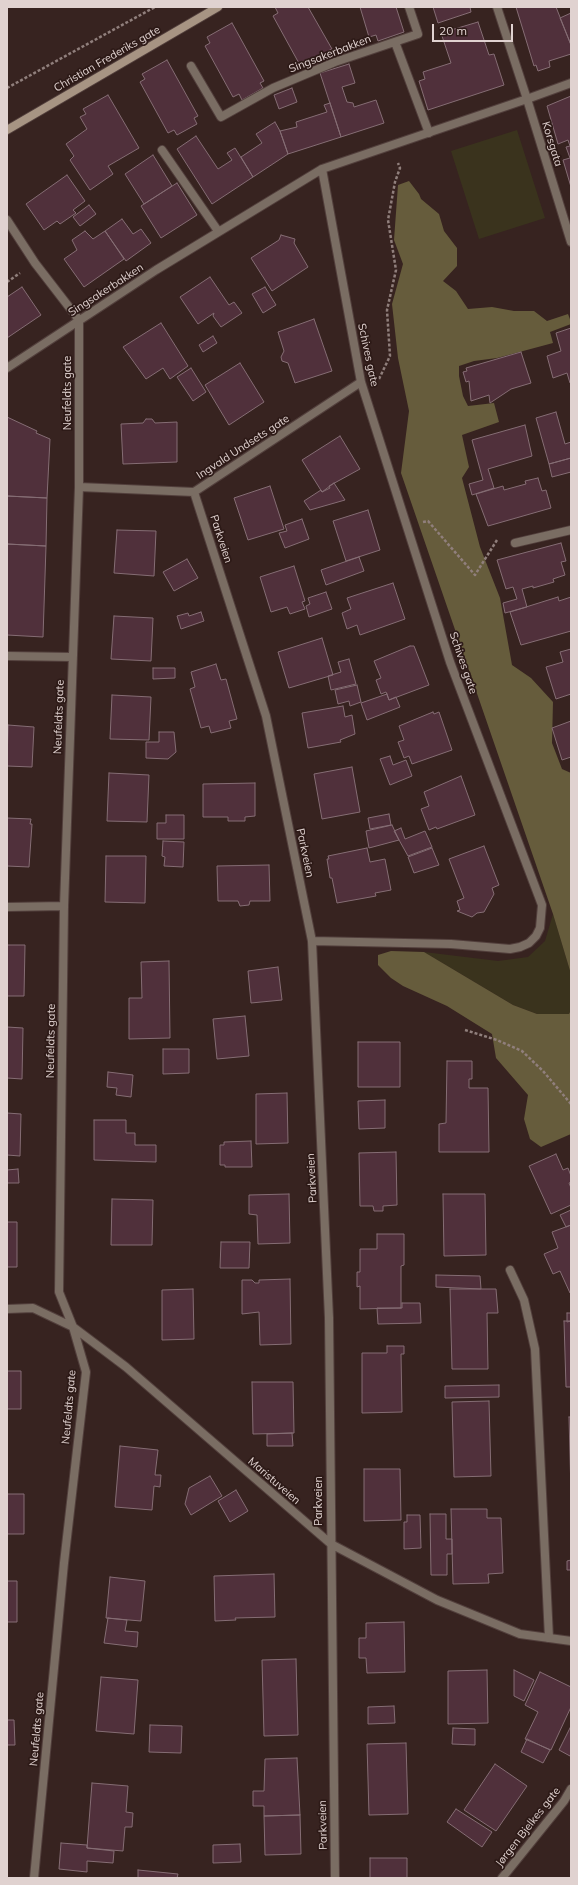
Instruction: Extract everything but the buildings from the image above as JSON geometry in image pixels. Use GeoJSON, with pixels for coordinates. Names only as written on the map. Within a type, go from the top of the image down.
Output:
{"type":"FeatureCollection","features":[{"type":"Feature","properties":{"kind":"main road","name":"Christian Frederiks gate"},"geometry":{"type":"LineString","coordinates":[[7,130],[218,7]]}},
{"type":"Feature","properties":{"kind":"street","name":"Singsakerbakken"},"geometry":{"type":"LineString","coordinates":[[191,66],[221,117],[273,88],[335,62],[418,34],[409,7]]}},
{"type":"Feature","properties":{"kind":"street"},"geometry":{"type":"LineString","coordinates":[[497,7],[527,99]]}},
{"type":"Feature","properties":{"kind":"street"},"geometry":{"type":"LineString","coordinates":[[395,42],[429,133]]}},
{"type":"Feature","properties":{"kind":"street","name":"Singsakerbakken"},"geometry":{"type":"LineString","coordinates":[[7,368],[218,231],[322,169],[571,83]]}},
{"type":"Feature","properties":{"kind":"street","name":"Korsgata"},"geometry":{"type":"LineString","coordinates":[[527,99],[571,242]]}},
{"type":"Feature","properties":{"kind":"street"},"geometry":{"type":"LineString","coordinates":[[162,150],[218,231]]}},
{"type":"Feature","properties":{"kind":"street","name":"Schives gate"},"geometry":{"type":"LineString","coordinates":[[312,941],[451,944],[510,948],[520,947],[529,943],[536,936],[540,928],[542,905],[450,662],[361,382],[322,169]]}},
{"type":"Feature","properties":{"kind":"street"},"geometry":{"type":"LineString","coordinates":[[7,220],[35,262],[79,320]]}},
{"type":"Feature","properties":{"kind":"street","name":"Neufeldts gate"},"geometry":{"type":"LineString","coordinates":[[34,1878],[64,1563],[86,1372],[73,1327],[58,1292],[64,906],[78,487],[79,320]]}},
{"type":"Feature","properties":{"kind":"street","name":"Ingvald Undsets gate"},"geometry":{"type":"LineString","coordinates":[[78,487],[194,492],[361,382]]}},
{"type":"Feature","properties":{"kind":"street","name":"Parkveien"},"geometry":{"type":"LineString","coordinates":[[194,492],[266,716],[312,941],[329,1318],[335,1878]]}},
{"type":"Feature","properties":{"kind":"street"},"geometry":{"type":"LineString","coordinates":[[515,544],[571,530]]}},
{"type":"Feature","properties":{"kind":"street"},"geometry":{"type":"LineString","coordinates":[[7,656],[72,657]]}},
{"type":"Feature","properties":{"kind":"street"},"geometry":{"type":"LineString","coordinates":[[7,906],[64,906]]}},
{"type":"Feature","properties":{"kind":"street"},"geometry":{"type":"LineString","coordinates":[[510,1270],[524,1300],[535,1349],[549,1638]]}},
{"type":"Feature","properties":{"kind":"street","name":"Maristuveien"},"geometry":{"type":"LineString","coordinates":[[7,1309],[34,1308],[73,1327],[126,1367],[331,1544],[437,1600],[520,1634],[571,1641]]}},
{"type":"Feature","properties":{"kind":"street","name":"Jørgen Bjelkes gate"},"geometry":{"type":"LineString","coordinates":[[502,1878],[564,1800],[571,1789]]}},
{"type":"Feature","properties":{"kind":"path"},"geometry":{"type":"LineString","coordinates":[[7,88],[156,7]]}},
{"type":"Feature","properties":{"kind":"path"},"geometry":{"type":"LineString","coordinates":[[368,403],[390,356],[387,310],[396,270],[388,220],[395,182],[400,168],[391,145]]}},
{"type":"Feature","properties":{"kind":"path"},"geometry":{"type":"LineString","coordinates":[[407,526],[428,521],[475,575],[498,538],[515,544]]}},
{"type":"Feature","properties":{"kind":"path"},"geometry":{"type":"LineString","coordinates":[[465,1030],[497,1040],[522,1051],[543,1071],[571,1104]]}},
{"type":"Feature","properties":{"kind":"shaded area"},"geometry":{"type":"Polygon","coordinates":[[[517,130],[545,218],[479,239],[451,151],[517,130]]]}},
{"type":"Feature","properties":{"kind":"shaded area"},"geometry":{"type":"Polygon","coordinates":[[[409,181],[421,199],[439,214],[444,231],[457,248],[457,266],[443,281],[456,291],[468,309],[492,307],[514,311],[534,311],[547,321],[568,314],[571,322],[571,324],[550,332],[553,343],[497,358],[474,361],[459,366],[459,376],[463,396],[468,406],[494,403],[499,422],[462,435],[469,467],[462,478],[480,547],[500,598],[512,665],[531,678],[553,702],[552,743],[562,769],[571,773],[571,974],[553,914],[401,473],[409,411],[398,358],[392,304],[403,264],[394,240],[398,185],[409,181]]]}},
{"type":"Feature","properties":{"kind":"shaded area"},"geometry":{"type":"Polygon","coordinates":[[[553,914],[571,974],[571,1010],[569,1014],[537,1014],[513,1005],[424,952],[498,961],[528,957],[545,941],[553,914]]]}},
{"type":"Feature","properties":{"kind":"shaded area"},"geometry":{"type":"Polygon","coordinates":[[[391,951],[424,952],[513,1005],[537,1014],[569,1014],[571,1010],[571,1134],[541,1147],[530,1139],[524,1119],[528,1095],[496,1058],[492,1034],[447,1006],[403,986],[391,978],[378,965],[378,955],[391,951]]]}}]}
